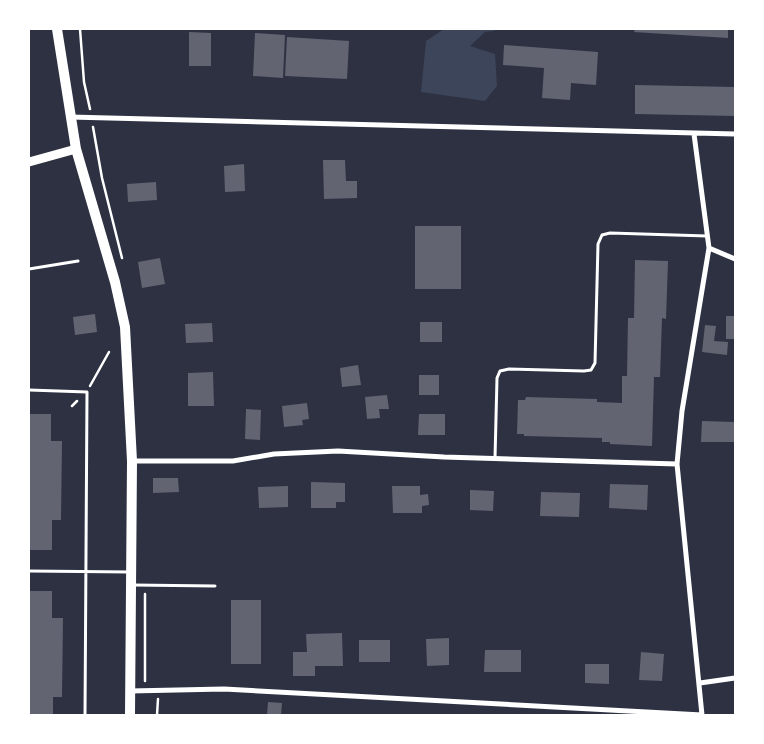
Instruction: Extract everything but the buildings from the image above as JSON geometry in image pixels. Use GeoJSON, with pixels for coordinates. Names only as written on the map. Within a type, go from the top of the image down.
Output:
{"type":"FeatureCollection","features":[{"type":"Feature","properties":{"kind":"main road"},"geometry":{"type":"LineString","coordinates":[[57,29],[69,117],[76,149],[115,282],[125,327],[132,461],[130,715]]}},
{"type":"Feature","properties":{"kind":"street"},"geometry":{"type":"LineString","coordinates":[[69,117],[735,134]]}},
{"type":"Feature","properties":{"kind":"street"},"geometry":{"type":"LineString","coordinates":[[130,691],[224,688],[702,715],[677,464],[682,411],[709,248],[694,134]]}},
{"type":"Feature","properties":{"kind":"street"},"geometry":{"type":"LineString","coordinates":[[29,162],[76,149]]}},
{"type":"Feature","properties":{"kind":"street"},"geometry":{"type":"LineString","coordinates":[[709,248],[735,259]]}},
{"type":"Feature","properties":{"kind":"street"},"geometry":{"type":"LineString","coordinates":[[132,461],[233,461],[274,454],[338,450],[495,459],[677,464]]}},
{"type":"Feature","properties":{"kind":"street"},"geometry":{"type":"LineString","coordinates":[[700,683],[735,678]]}},
{"type":"Feature","properties":{"kind":"lane"},"geometry":{"type":"LineString","coordinates":[[495,459],[497,378],[500,371],[509,369],[584,371],[591,370],[595,363],[598,244],[602,235],[610,233],[707,236]]}},
{"type":"Feature","properties":{"kind":"lane"},"geometry":{"type":"LineString","coordinates":[[29,269],[78,261]]}},
{"type":"Feature","properties":{"kind":"lane"},"geometry":{"type":"LineString","coordinates":[[29,390],[87,392],[85,715]]}},
{"type":"Feature","properties":{"kind":"lane"},"geometry":{"type":"LineString","coordinates":[[29,571],[131,572]]}},
{"type":"Feature","properties":{"kind":"lane"},"geometry":{"type":"LineString","coordinates":[[131,585],[215,586]]}},
{"type":"Feature","properties":{"kind":"path"},"geometry":{"type":"LineString","coordinates":[[80,29],[84,82],[91,118]]}},
{"type":"Feature","properties":{"kind":"path"},"geometry":{"type":"LineString","coordinates":[[72,406],[87,392],[108,352]]}},
{"type":"Feature","properties":{"kind":"path"},"geometry":{"type":"LineString","coordinates":[[157,715],[158,690]]}},
{"type":"Feature","properties":{"kind":"shaded area"},"geometry":{"type":"Polygon","coordinates":[[[444,29],[495,29],[494,31],[485,32],[470,46],[495,54],[497,86],[485,101],[421,92],[426,41],[444,29]]]}}]}
